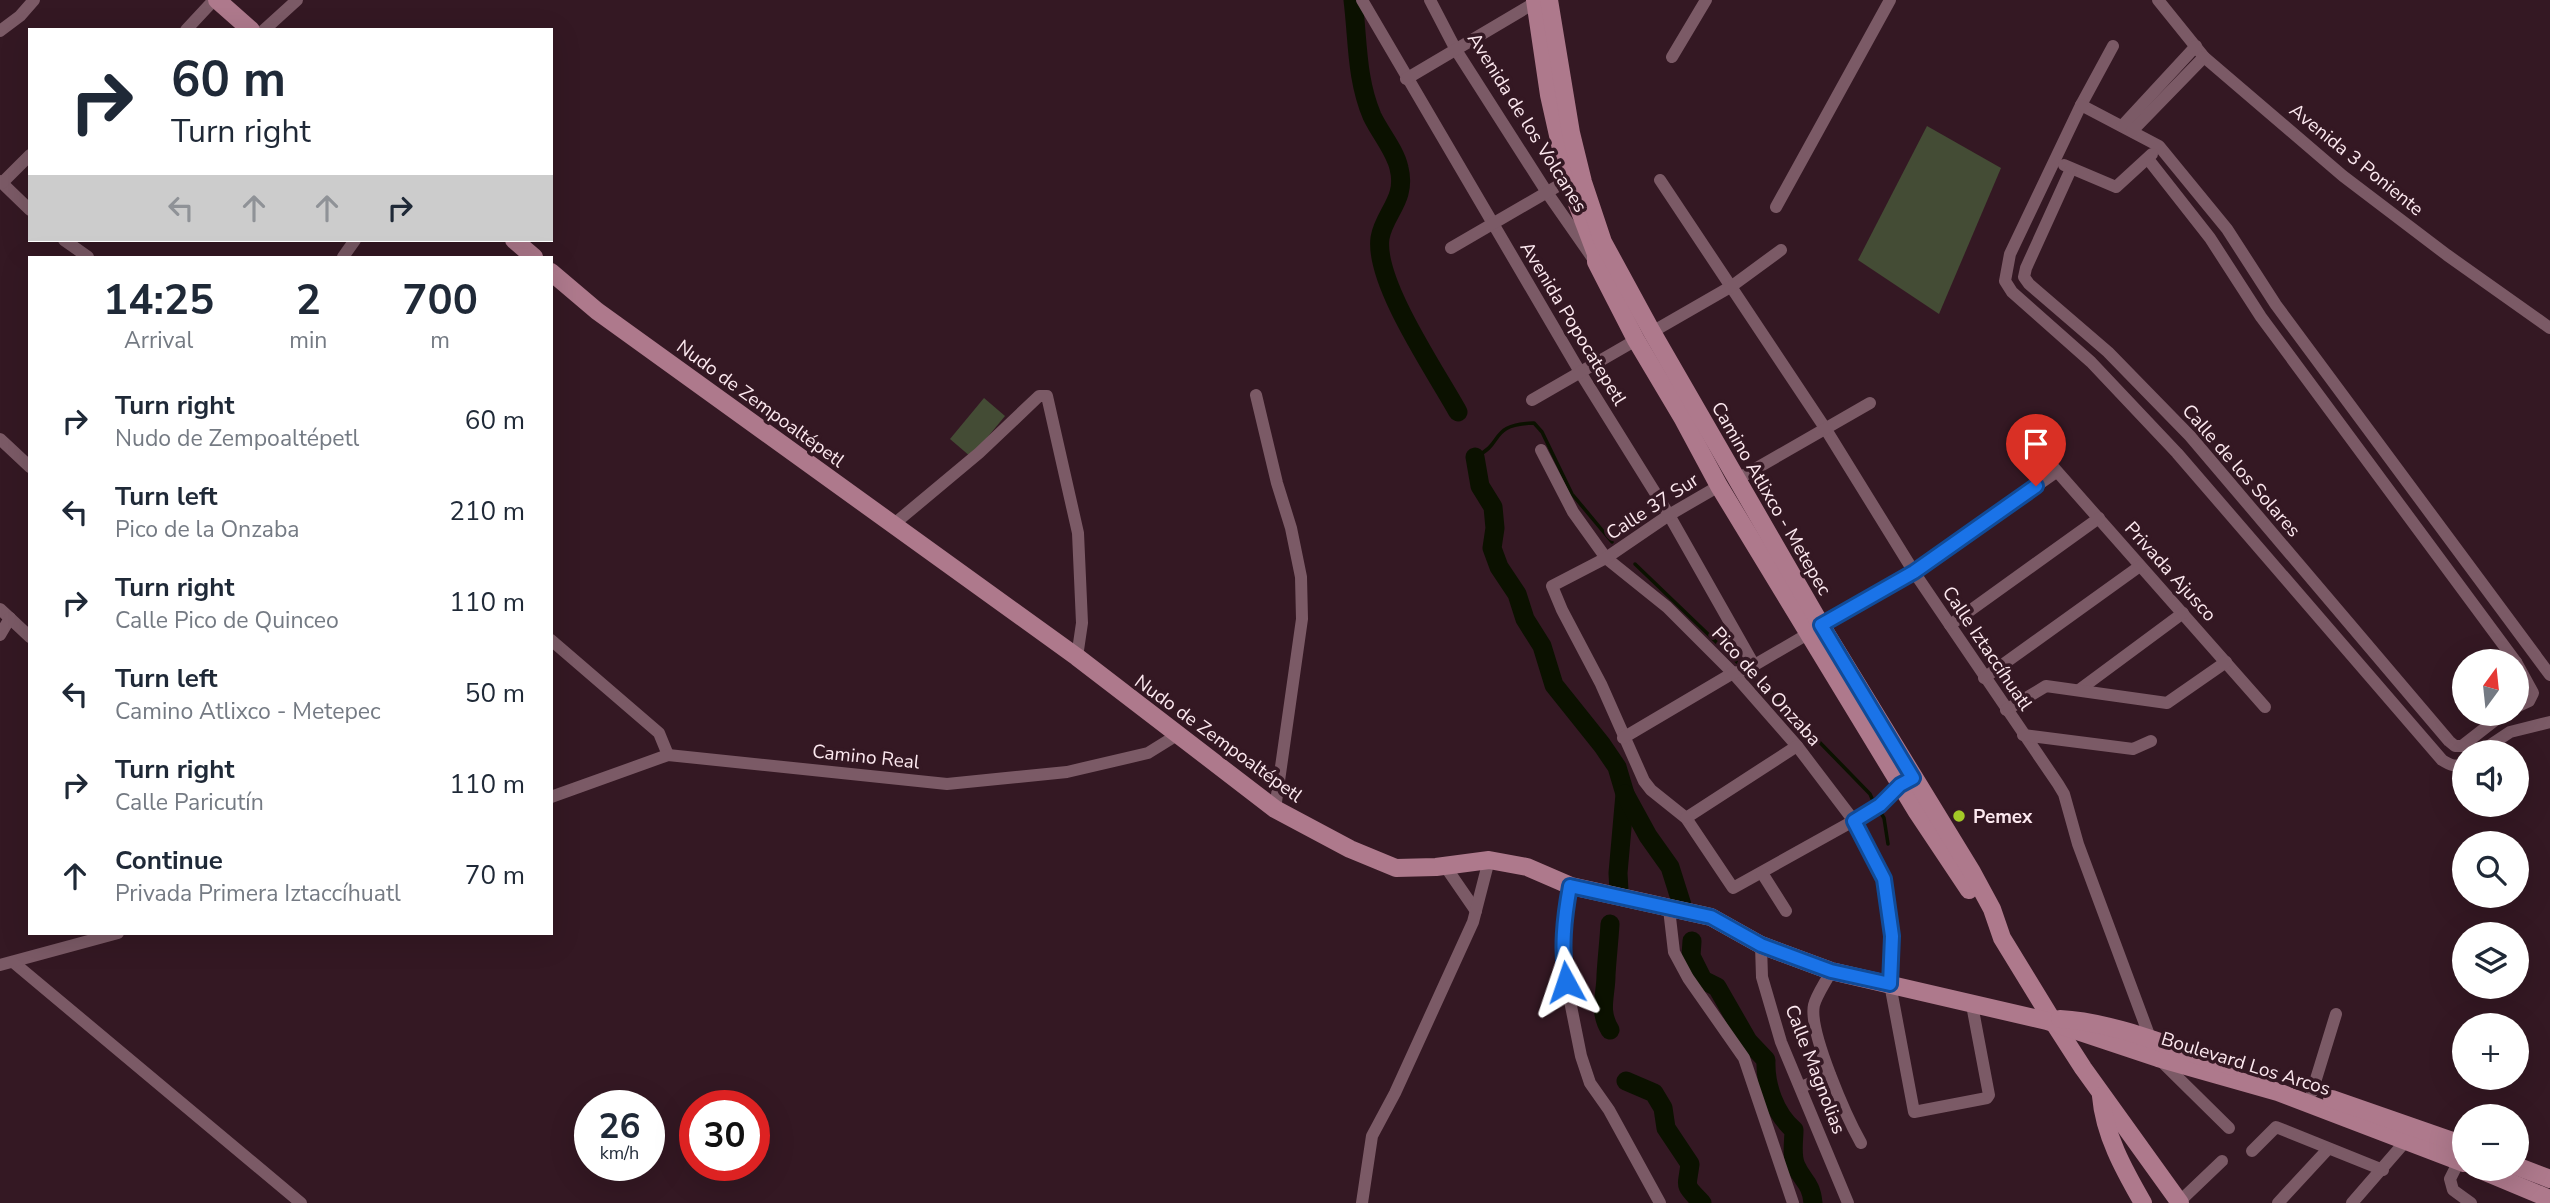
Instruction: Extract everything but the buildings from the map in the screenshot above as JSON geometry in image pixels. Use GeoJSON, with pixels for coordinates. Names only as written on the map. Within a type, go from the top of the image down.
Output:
{"type":"FeatureCollection","features":[{"type":"Feature","properties":{"kind":"main road"},"geometry":{"type":"LineString","coordinates":[[216,0],[249,28]]}},
{"type":"Feature","properties":{"kind":"main road"},"geometry":{"type":"LineString","coordinates":[[1540,1],[1549,95],[1569,180],[1596,254],[1596,262],[1636,340],[1719,486],[1814,629],[2051,1021],[2180,1203]]}},
{"type":"Feature","properties":{"kind":"main road","name":"Camino Atlixco - Metepec"},"geometry":{"type":"LineString","coordinates":[[1540,1],[1583,182],[1603,242],[1736,480],[1814,629]]}},
{"type":"Feature","properties":{"kind":"main road"},"geometry":{"type":"LineString","coordinates":[[516,242],[533,256]]}},
{"type":"Feature","properties":{"kind":"main road","name":"Nudo de Zempoaltépetl"},"geometry":{"type":"LineString","coordinates":[[553,274],[608,319],[1077,657],[1275,809],[1350,849],[1395,868],[1445,866],[1489,860],[1527,867],[1570,886],[1711,917],[1761,945],[1831,971],[2051,1021]]}},
{"type":"Feature","properties":{"kind":"main road","name":"Boulevard Los Arcos"},"geometry":{"type":"LineString","coordinates":[[2051,1021],[2078,1020],[2151,1040],[2312,1092],[2407,1136]]}},
{"type":"Feature","properties":{"kind":"main road","name":"Boulevard Los Arcos"},"geometry":{"type":"LineString","coordinates":[[2051,1021],[2158,1058],[2278,1092],[2452,1152]]}},
{"type":"Feature","properties":{"kind":"main road"},"geometry":{"type":"LineString","coordinates":[[2101,1092],[2102,1114],[2121,1165],[2143,1203]]}},
{"type":"Feature","properties":{"kind":"main road"},"geometry":{"type":"LineString","coordinates":[[2529,1171],[2550,1179]]}},
{"type":"Feature","properties":{"kind":"main road"},"geometry":{"type":"LineString","coordinates":[[2507,1181],[2549,1198]]}},
{"type":"Feature","properties":{"kind":"street"},"geometry":{"type":"LineString","coordinates":[[0,31],[20,16],[34,0]]}},
{"type":"Feature","properties":{"kind":"street"},"geometry":{"type":"LineString","coordinates":[[188,28],[216,0]]}},
{"type":"Feature","properties":{"kind":"street"},"geometry":{"type":"LineString","coordinates":[[266,28],[297,0]]}},
{"type":"Feature","properties":{"kind":"street","name":"Avenida Popocatepetl"},"geometry":{"type":"LineString","coordinates":[[1362,0],[1580,372],[1669,515],[1754,665]]}},
{"type":"Feature","properties":{"kind":"street","name":"Avenida de los Volcanes"},"geometry":{"type":"LineString","coordinates":[[1430,0],[1456,50],[1548,194],[1596,262]]}},
{"type":"Feature","properties":{"kind":"street"},"geometry":{"type":"LineString","coordinates":[[1672,57],[1706,0]]}},
{"type":"Feature","properties":{"kind":"street"},"geometry":{"type":"LineString","coordinates":[[1776,207],[1890,0]]}},
{"type":"Feature","properties":{"kind":"street","name":"Avenida 3 Poniente"},"geometry":{"type":"LineString","coordinates":[[2158,0],[2204,57],[2343,176],[2447,255],[2550,328]]}},
{"type":"Feature","properties":{"kind":"street"},"geometry":{"type":"LineString","coordinates":[[1406,79],[1540,1]]}},
{"type":"Feature","properties":{"kind":"street","name":"Calle de los Solares"},"geometry":{"type":"LineString","coordinates":[[2113,46],[2081,105],[2010,254],[2005,281],[2012,292],[2091,362],[2177,453],[2442,760],[2452,765]]}},
{"type":"Feature","properties":{"kind":"street"},"geometry":{"type":"LineString","coordinates":[[2127,129],[2196,46]]}},
{"type":"Feature","properties":{"kind":"street"},"geometry":{"type":"LineString","coordinates":[[2127,129],[2204,57]]}},
{"type":"Feature","properties":{"kind":"street"},"geometry":{"type":"LineString","coordinates":[[2081,105],[2159,146],[2227,229],[2276,305],[2550,675]]}},
{"type":"Feature","properties":{"kind":"street"},"geometry":{"type":"LineString","coordinates":[[2055,160],[2116,187],[2159,146]]}},
{"type":"Feature","properties":{"kind":"street"},"geometry":{"type":"LineString","coordinates":[[28,157],[1,182],[28,208]]}},
{"type":"Feature","properties":{"kind":"street"},"geometry":{"type":"LineString","coordinates":[[2148,159],[2210,238],[2261,317],[2507,649]]}},
{"type":"Feature","properties":{"kind":"street","name":"Calle de los Solares"},"geometry":{"type":"LineString","coordinates":[[2071,169],[2025,268],[2025,277],[2029,284],[2108,352],[2190,436],[2449,741],[2455,746],[2462,746],[2487,726]]}},
{"type":"Feature","properties":{"kind":"street"},"geometry":{"type":"LineString","coordinates":[[1451,248],[1569,180]]}},
{"type":"Feature","properties":{"kind":"street","name":"Calle Iztaccíhuatl"},"geometry":{"type":"LineString","coordinates":[[1660,180],[1825,428],[1914,572],[2064,794],[2078,844],[2158,1058]]}},
{"type":"Feature","properties":{"kind":"street"},"geometry":{"type":"LineString","coordinates":[[67,242],[87,256]]}},
{"type":"Feature","properties":{"kind":"street"},"geometry":{"type":"LineString","coordinates":[[1652,332],[1732,286],[1782,250]]}},
{"type":"Feature","properties":{"kind":"street"},"geometry":{"type":"LineString","coordinates":[[2261,317],[2276,305]]}},
{"type":"Feature","properties":{"kind":"street"},"geometry":{"type":"LineString","coordinates":[[1532,400],[1636,340]]}},
{"type":"Feature","properties":{"kind":"street"},"geometry":{"type":"LineString","coordinates":[[1256,395],[1301,577],[1302,619],[1275,809]]}},
{"type":"Feature","properties":{"kind":"street"},"geometry":{"type":"LineString","coordinates":[[894,524],[979,453],[1039,396],[1047,396],[1078,533],[1082,623],[1077,657]]}},
{"type":"Feature","properties":{"kind":"street"},"geometry":{"type":"LineString","coordinates":[[1736,480],[1870,404]]}},
{"type":"Feature","properties":{"kind":"street"},"geometry":{"type":"LineString","coordinates":[[2177,453],[2190,436]]}},
{"type":"Feature","properties":{"kind":"street"},"geometry":{"type":"LineString","coordinates":[[0,439],[28,465]]}},
{"type":"Feature","properties":{"kind":"street","name":"Pico de la Onzaba"},"geometry":{"type":"LineString","coordinates":[[1541,450],[1573,512],[1606,558],[1667,607],[1733,673],[1797,746],[1854,821],[1884,879],[1892,936],[1890,984],[1914,1112],[1987,1098],[1989,1095],[1972,1005]]}},
{"type":"Feature","properties":{"kind":"street","name":"Privada Ajusco"},"geometry":{"type":"LineString","coordinates":[[2047,460],[2265,707]]}},
{"type":"Feature","properties":{"kind":"street"},"geometry":{"type":"LineString","coordinates":[[1907,782],[1880,805],[1854,821],[1733,888],[1686,818],[1651,790],[1644,781],[1623,738],[1914,572],[2056,472]]}},
{"type":"Feature","properties":{"kind":"street","name":"Calle 37 Sur"},"geometry":{"type":"LineString","coordinates":[[1623,738],[1601,684],[1552,586],[1606,558],[1669,515],[1719,486]]}},
{"type":"Feature","properties":{"kind":"street"},"geometry":{"type":"LineString","coordinates":[[1950,625],[2099,518]]}},
{"type":"Feature","properties":{"kind":"street"},"geometry":{"type":"LineString","coordinates":[[2437,552],[2451,543]]}},
{"type":"Feature","properties":{"kind":"street"},"geometry":{"type":"LineString","coordinates":[[1984,678],[2140,566]]}},
{"type":"Feature","properties":{"kind":"street"},"geometry":{"type":"LineString","coordinates":[[0,635],[5,613]]}},
{"type":"Feature","properties":{"kind":"street"},"geometry":{"type":"LineString","coordinates":[[5,613],[28,635]]}},
{"type":"Feature","properties":{"kind":"street"},"geometry":{"type":"LineString","coordinates":[[2079,690],[2183,613]]}},
{"type":"Feature","properties":{"kind":"street"},"geometry":{"type":"LineString","coordinates":[[2339,640],[2354,629]]}},
{"type":"Feature","properties":{"kind":"street"},"geometry":{"type":"LineString","coordinates":[[553,642],[659,733],[668,755]]}},
{"type":"Feature","properties":{"kind":"street"},"geometry":{"type":"LineString","coordinates":[[2006,710],[2046,686],[2167,703],[2226,662]]}},
{"type":"Feature","properties":{"kind":"street"},"geometry":{"type":"LineString","coordinates":[[2529,683],[2533,693],[2529,701]]}},
{"type":"Feature","properties":{"kind":"street"},"geometry":{"type":"LineString","coordinates":[[2499,740],[2510,732],[2550,722]]}},
{"type":"Feature","properties":{"kind":"street"},"geometry":{"type":"LineString","coordinates":[[2483,729],[2490,740]]}},
{"type":"Feature","properties":{"kind":"street","name":"Camino Real"},"geometry":{"type":"LineString","coordinates":[[553,796],[668,755],[947,784],[1067,772],[1148,753],[1177,735]]}},
{"type":"Feature","properties":{"kind":"street"},"geometry":{"type":"LineString","coordinates":[[2024,735],[2133,749],[2151,741]]}},
{"type":"Feature","properties":{"kind":"street"},"geometry":{"type":"LineString","coordinates":[[1686,818],[1797,746]]}},
{"type":"Feature","properties":{"kind":"street"},"geometry":{"type":"LineString","coordinates":[[1362,1203],[1372,1136],[1395,1093],[1476,911],[1489,860]]}},
{"type":"Feature","properties":{"kind":"street"},"geometry":{"type":"LineString","coordinates":[[1445,866],[1476,911]]}},
{"type":"Feature","properties":{"kind":"street"},"geometry":{"type":"LineString","coordinates":[[1762,873],[1786,911]]}},
{"type":"Feature","properties":{"kind":"street"},"geometry":{"type":"LineString","coordinates":[[1570,886],[1563,925],[1562,961],[1581,1056],[1590,1083],[1660,1203]]}},
{"type":"Feature","properties":{"kind":"street"},"geometry":{"type":"LineString","coordinates":[[1669,909],[1674,952],[1688,978],[1744,1058],[1794,1203]]}},
{"type":"Feature","properties":{"kind":"street"},"geometry":{"type":"LineString","coordinates":[[6,964],[111,935]]}},
{"type":"Feature","properties":{"kind":"street","name":"Calle Magnolias"},"geometry":{"type":"LineString","coordinates":[[1761,945],[1762,977],[1781,1042],[1848,1203]]}},
{"type":"Feature","properties":{"kind":"street"},"geometry":{"type":"LineString","coordinates":[[6,964],[301,1203]]}},
{"type":"Feature","properties":{"kind":"street"},"geometry":{"type":"LineString","coordinates":[[1831,971],[1814,1004],[1814,1019],[1830,1075],[1849,1122],[1861,1143]]}},
{"type":"Feature","properties":{"kind":"street"},"geometry":{"type":"LineString","coordinates":[[2312,1092],[2336,1014]]}},
{"type":"Feature","properties":{"kind":"street"},"geometry":{"type":"LineString","coordinates":[[2158,1058],[2229,1128]]}},
{"type":"Feature","properties":{"kind":"street"},"geometry":{"type":"LineString","coordinates":[[1801,1087],[1830,1075]]}},
{"type":"Feature","properties":{"kind":"street"},"geometry":{"type":"LineString","coordinates":[[2252,1151],[2276,1127],[2382,1170]]}},
{"type":"Feature","properties":{"kind":"street"},"geometry":{"type":"LineString","coordinates":[[2352,1203],[2382,1170],[2407,1136]]}},
{"type":"Feature","properties":{"kind":"street"},"geometry":{"type":"LineString","coordinates":[[2278,1203],[2328,1149]]}},
{"type":"Feature","properties":{"kind":"street"},"geometry":{"type":"LineString","coordinates":[[2180,1203],[2221,1161]]}},
{"type":"Feature","properties":{"kind":"street"},"geometry":{"type":"LineString","coordinates":[[2452,1177],[2453,1190],[2471,1203]]}},
{"type":"Feature","properties":{"kind":"green space"},"geometry":{"type":"Polygon","coordinates":[[[1927,126],[2001,168],[1939,314],[1858,260],[1927,126]]]}},
{"type":"Feature","properties":{"kind":"green space"},"geometry":{"type":"Polygon","coordinates":[[[984,398],[1005,416],[971,457],[950,439],[984,398]]]}},
{"type":"Feature","properties":{"kind":"waterway"},"geometry":{"type":"LineString","coordinates":[[1353,0],[1358,59],[1367,102],[1397,161],[1401,179],[1398,198],[1382,229],[1381,256],[1396,302],[1458,412]]}},
{"type":"Feature","properties":{"kind":"waterway"},"geometry":{"type":"LineString","coordinates":[[1475,457],[1485,452],[1509,427],[1534,423],[1542,432],[1572,494],[1612,542]]}},
{"type":"Feature","properties":{"kind":"waterway"},"geometry":{"type":"LineString","coordinates":[[1475,457],[1480,486],[1493,507],[1495,528],[1492,548],[1499,567],[1517,594],[1525,619],[1542,646],[1554,685],[1617,767],[1625,794],[1618,873],[1619,891]]}},
{"type":"Feature","properties":{"kind":"waterway"},"geometry":{"type":"LineString","coordinates":[[1635,564],[1737,662]]}},
{"type":"Feature","properties":{"kind":"waterway"},"geometry":{"type":"LineString","coordinates":[[1763,684],[1870,794],[1874,803]]}},
{"type":"Feature","properties":{"kind":"waterway"},"geometry":{"type":"LineString","coordinates":[[1625,794],[1648,836],[1670,867],[1682,905]]}},
{"type":"Feature","properties":{"kind":"waterway"},"geometry":{"type":"LineString","coordinates":[[1879,810],[1884,818],[1888,844]]}},
{"type":"Feature","properties":{"kind":"waterway"},"geometry":{"type":"LineString","coordinates":[[1610,924],[1603,1009],[1610,1030]]}},
{"type":"Feature","properties":{"kind":"waterway"},"geometry":{"type":"LineString","coordinates":[[1692,941],[1691,956],[1703,980],[1717,987],[1748,1041],[1766,1060],[1772,1098],[1781,1116],[1794,1130],[1794,1162],[1809,1186],[1813,1203]]}},
{"type":"Feature","properties":{"kind":"waterway"},"geometry":{"type":"LineString","coordinates":[[1626,1081],[1654,1093],[1663,1108],[1666,1128],[1690,1164],[1687,1182],[1689,1188],[1702,1203]]}},
{"type":"Feature","properties":{"kind":"place","name":"Pemex"},"geometry":{"type":"Point","coordinates":[1959,816]}},
{"type":"Feature","properties":{"kind":"route"},"geometry":{"type":"LineString","coordinates":[[1566,982],[1562,961],[1563,925],[1570,886],[1711,917],[1761,945],[1831,971],[1890,984],[1892,936],[1884,879],[1854,821],[1880,805],[1900,785],[1913,778],[1821,625],[1914,572],[2036,486]]}}]}
